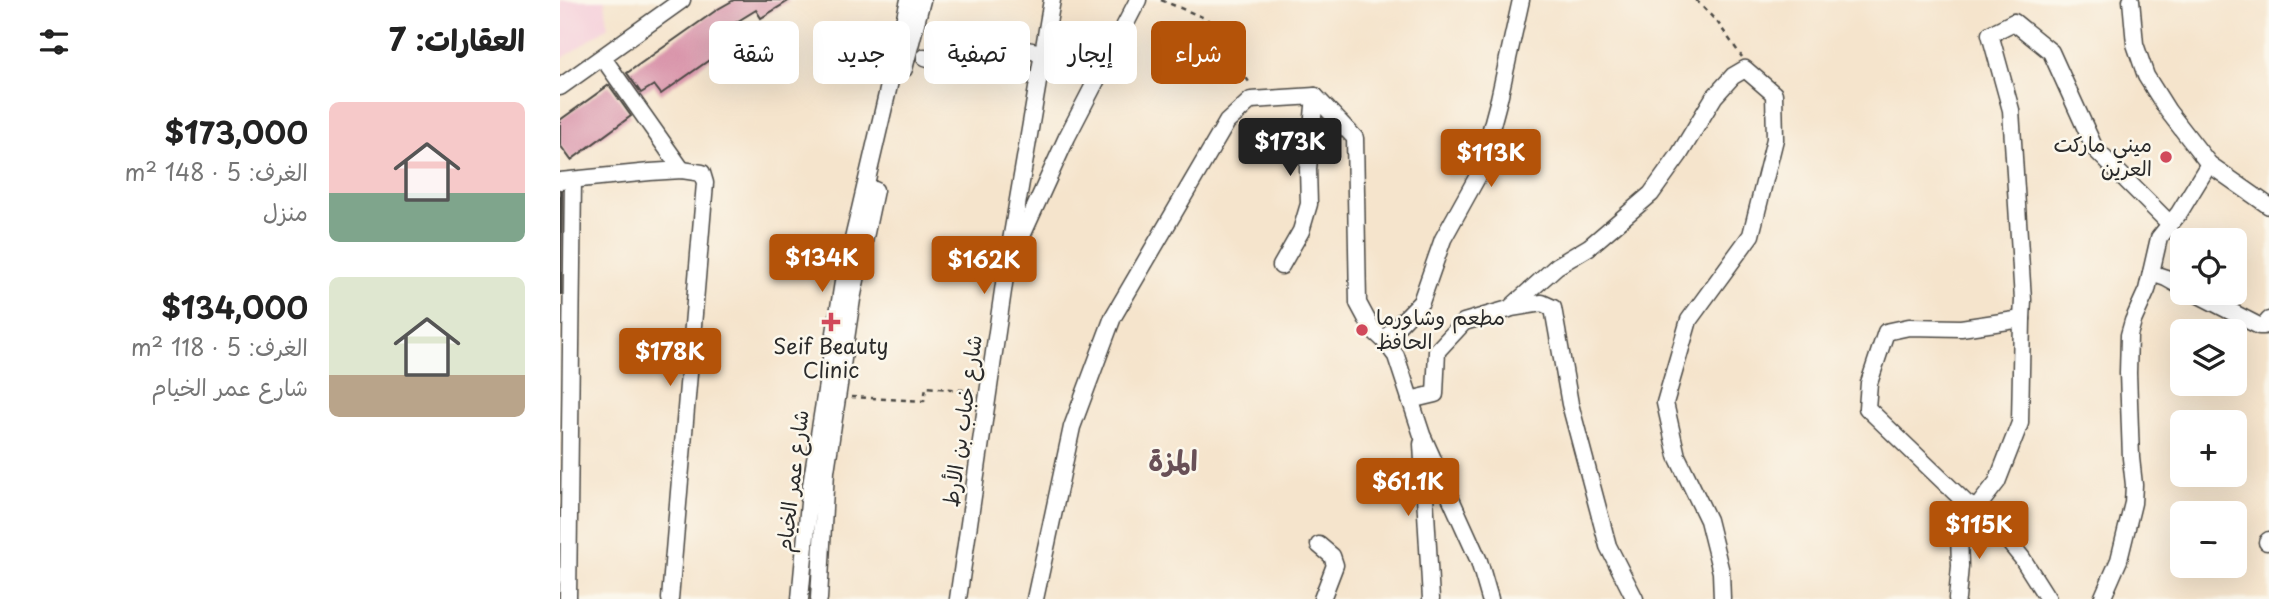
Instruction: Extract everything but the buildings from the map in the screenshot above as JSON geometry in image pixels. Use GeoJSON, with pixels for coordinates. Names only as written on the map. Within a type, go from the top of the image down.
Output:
{"type":"FeatureCollection","features":[{"type":"Feature","properties":{"kind":"street","name":"شارع عمر الخيام"},"geometry":{"type":"LineString","coordinates":[[800,599],[810,492],[843,282],[909,0]]}},
{"type":"Feature","properties":{"kind":"street","name":"شارع عمر الخيام"},"geometry":{"type":"LineString","coordinates":[[819,599],[826,471],[852,299],[882,154],[922,0]]}},
{"type":"Feature","properties":{"kind":"street","name":"شارع خباب بن الأرط"},"geometry":{"type":"LineString","coordinates":[[958,599],[1006,270],[1052,0]]}},
{"type":"Feature","properties":{"kind":"street"},"geometry":{"type":"LineString","coordinates":[[1006,270],[1067,137],[1138,0]]}},
{"type":"Feature","properties":{"kind":"street"},"geometry":{"type":"LineString","coordinates":[[1384,340],[1421,302],[1443,239],[1479,174],[1521,0]]}},
{"type":"Feature","properties":{"kind":"street"},"geometry":{"type":"LineString","coordinates":[[2131,0],[2135,44],[2146,76],[2168,111],[2209,164],[2269,206]]}},
{"type":"Feature","properties":{"kind":"street"},"geometry":{"type":"LineString","coordinates":[[560,87],[676,2]]}},
{"type":"Feature","properties":{"kind":"street"},"geometry":{"type":"LineString","coordinates":[[1957,599],[1959,532],[1963,522],[1997,482],[2020,424],[2023,300],[2011,110],[1990,34],[2014,22],[2051,52],[2095,149],[2170,224]]}},
{"type":"Feature","properties":{"kind":"street"},"geometry":{"type":"LineString","coordinates":[[1030,51],[1043,53]]}},
{"type":"Feature","properties":{"kind":"street"},"geometry":{"type":"LineString","coordinates":[[603,58],[682,170]]}},
{"type":"Feature","properties":{"kind":"street"},"geometry":{"type":"LineString","coordinates":[[1509,309],[1557,266],[1589,247],[1651,194],[1679,155],[1714,97],[1733,76],[1745,69],[1774,94],[1775,139],[1751,235],[1689,320],[1665,403],[1677,456],[1707,520],[1721,572],[1722,599]]}},
{"type":"Feature","properties":{"kind":"street"},"geometry":{"type":"LineString","coordinates":[[1281,266],[1301,231],[1309,204],[1308,169],[1315,96]]}},
{"type":"Feature","properties":{"kind":"street"},"geometry":{"type":"LineString","coordinates":[[1035,599],[1072,427],[1113,317],[1227,122],[1251,100],[1315,96],[1355,138],[1358,303],[1371,330],[1384,340],[1396,356],[1422,435],[1479,561],[1490,599]]}},
{"type":"Feature","properties":{"kind":"street"},"geometry":{"type":"LineString","coordinates":[[2102,599],[2119,560],[2133,503],[2128,373],[2133,321],[2147,290],[2159,238],[2209,164]]}},
{"type":"Feature","properties":{"kind":"street"},"geometry":{"type":"LineString","coordinates":[[568,599],[567,181],[694,170],[702,173],[705,183],[670,599]]}},
{"type":"Feature","properties":{"kind":"street"},"geometry":{"type":"LineString","coordinates":[[2151,274],[2170,280]]}},
{"type":"Feature","properties":{"kind":"street"},"geometry":{"type":"LineString","coordinates":[[1410,400],[1436,394],[1437,351],[1464,321],[1542,303],[1553,309],[1570,404],[1608,545],[1635,599]]}},
{"type":"Feature","properties":{"kind":"street"},"geometry":{"type":"LineString","coordinates":[[2218,305],[2259,326],[2264,326],[2269,320]]}},
{"type":"Feature","properties":{"kind":"street"},"geometry":{"type":"LineString","coordinates":[[2022,319],[1961,328],[1909,327],[1886,332],[1869,383],[1867,408],[1966,503],[1987,515],[2022,558],[2048,599]]}},
{"type":"Feature","properties":{"kind":"street"},"geometry":{"type":"LineString","coordinates":[[1422,435],[1431,599]]}},
{"type":"Feature","properties":{"kind":"street"},"geometry":{"type":"LineString","coordinates":[[1320,545],[1334,560],[1333,571],[1322,599]]}},
{"type":"Feature","properties":{"kind":"path"},"geometry":{"type":"LineString","coordinates":[[1161,0],[1207,19],[1261,99]]}},
{"type":"Feature","properties":{"kind":"path"},"geometry":{"type":"LineString","coordinates":[[1696,0],[1718,23],[1741,54],[1745,69]]}},
{"type":"Feature","properties":{"kind":"path"},"geometry":{"type":"LineString","coordinates":[[838,396],[924,401],[926,387],[989,392]]}},
{"type":"Feature","properties":{"kind":"shaded area"},"geometry":{"type":"Polygon","coordinates":[[[560,0],[605,0],[608,27],[560,60],[560,0]]]}},
{"type":"Feature","properties":{"kind":"place","name":"ميني ماركت العرين"},"geometry":{"type":"Point","coordinates":[2166,157]}},
{"type":"Feature","properties":{"kind":"place","name":"Seif Beauty Clinic"},"geometry":{"type":"Point","coordinates":[831,322]}},
{"type":"Feature","properties":{"kind":"place","name":"مطعم وشاورما الحافظ"},"geometry":{"type":"Point","coordinates":[1362,330]}},
{"type":"Feature","properties":{"kind":"district","name":"المزة"},"geometry":{"type":"Point","coordinates":[1173,461]}}]}
